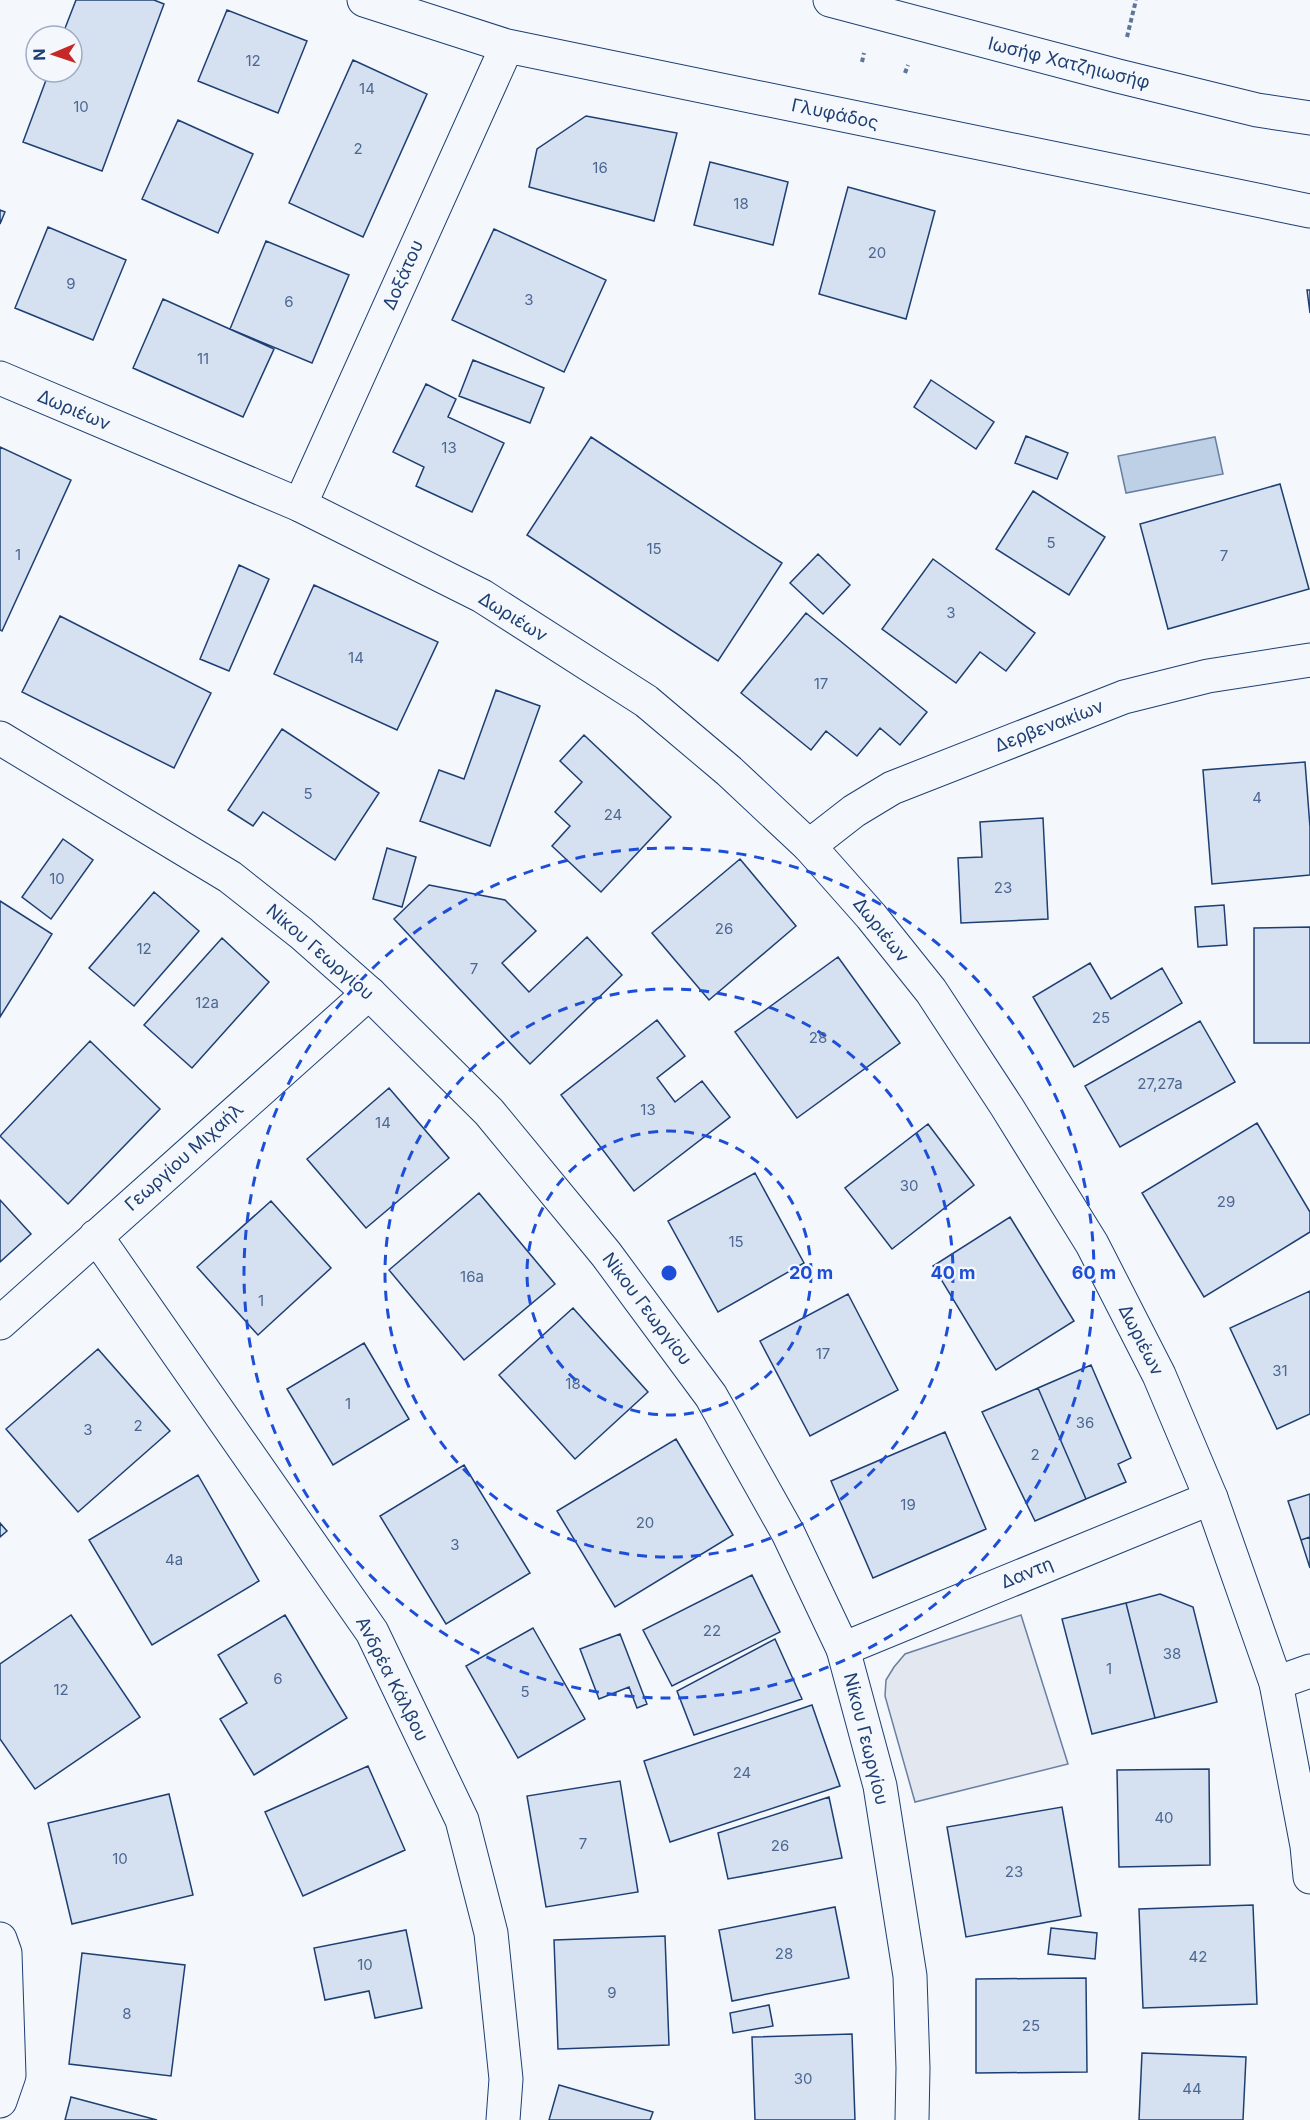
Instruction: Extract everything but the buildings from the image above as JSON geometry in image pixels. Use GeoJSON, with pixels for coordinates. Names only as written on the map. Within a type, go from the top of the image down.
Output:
{"type":"FeatureCollection","features":[{"type":"Feature","properties":{"kind":"street","name":"Γλυφάδος"},"geometry":{"type":"LineString","coordinates":[[364,0],[507,46],[1310,211]]}},
{"type":"Feature","properties":{"kind":"street","name":"Ιωσήφ Χατζηιωσήφ"},"geometry":{"type":"LineString","coordinates":[[831,0],[1118,76],[1257,110],[1310,118]]}},
{"type":"Feature","properties":{"kind":"street","name":"Δοξάτου"},"geometry":{"type":"LineString","coordinates":[[300,505],[507,46]]}},
{"type":"Feature","properties":{"kind":"street","name":"Δωριέων"},"geometry":{"type":"LineString","coordinates":[[0,378],[300,505],[482,596],[646,701],[729,771],[809,846],[871,916],[931,991],[1007,1107],[1092,1244],[1159,1375],[1211,1498],[1276,1683],[1307,1846],[1310,1877]]}},
{"type":"Feature","properties":{"kind":"street","name":"Δερβενακίων"},"geometry":{"type":"LineString","coordinates":[[809,846],[854,811],[892,788],[1124,697],[1208,676],[1310,660]]}},
{"type":"Feature","properties":{"kind":"street","name":"Νίκου Γεωργίου"},"geometry":{"type":"LineString","coordinates":[[0,738],[230,877],[301,933],[369,993],[489,1112],[606,1254],[711,1396],[788,1533],[843,1649],[880,1786],[910,1976],[912,2120]]}},
{"type":"Feature","properties":{"kind":"street","name":"Γεωργίου Μιχαήλ"},"geometry":{"type":"LineString","coordinates":[[0,1323],[369,993]]}},
{"type":"Feature","properties":{"kind":"street","name":"Ανδρέα Κάλβου"},"geometry":{"type":"LineString","coordinates":[[96,1236],[372,1632],[462,1820],[491,1933],[506,2079],[503,2120]]}},
{"type":"Feature","properties":{"kind":"street","name":"Δαντη"},"geometry":{"type":"LineString","coordinates":[[843,1649],[1211,1498]]}},
{"type":"Feature","properties":{"kind":"street"},"geometry":{"type":"LineString","coordinates":[[1276,1683],[1310,1671]]}},
{"type":"Feature","properties":{"kind":"street"},"geometry":{"type":"LineString","coordinates":[[0,1939],[5,1953],[9,2075],[0,2101]]}},
{"type":"Feature","properties":{"kind":"path"},"geometry":{"type":"LineString","coordinates":[[862,62],[865,50]]}},
{"type":"Feature","properties":{"kind":"shaded area"},"geometry":{"type":"Polygon","coordinates":[[[1021,1615],[1068,1764],[915,1802],[885,1696],[886,1680],[905,1654],[1021,1615]]]}},
{"type":"Feature","properties":{"kind":"water"},"geometry":{"type":"Polygon","coordinates":[[[1215,437],[1223,474],[1126,493],[1118,456],[1215,437]]]}}]}
